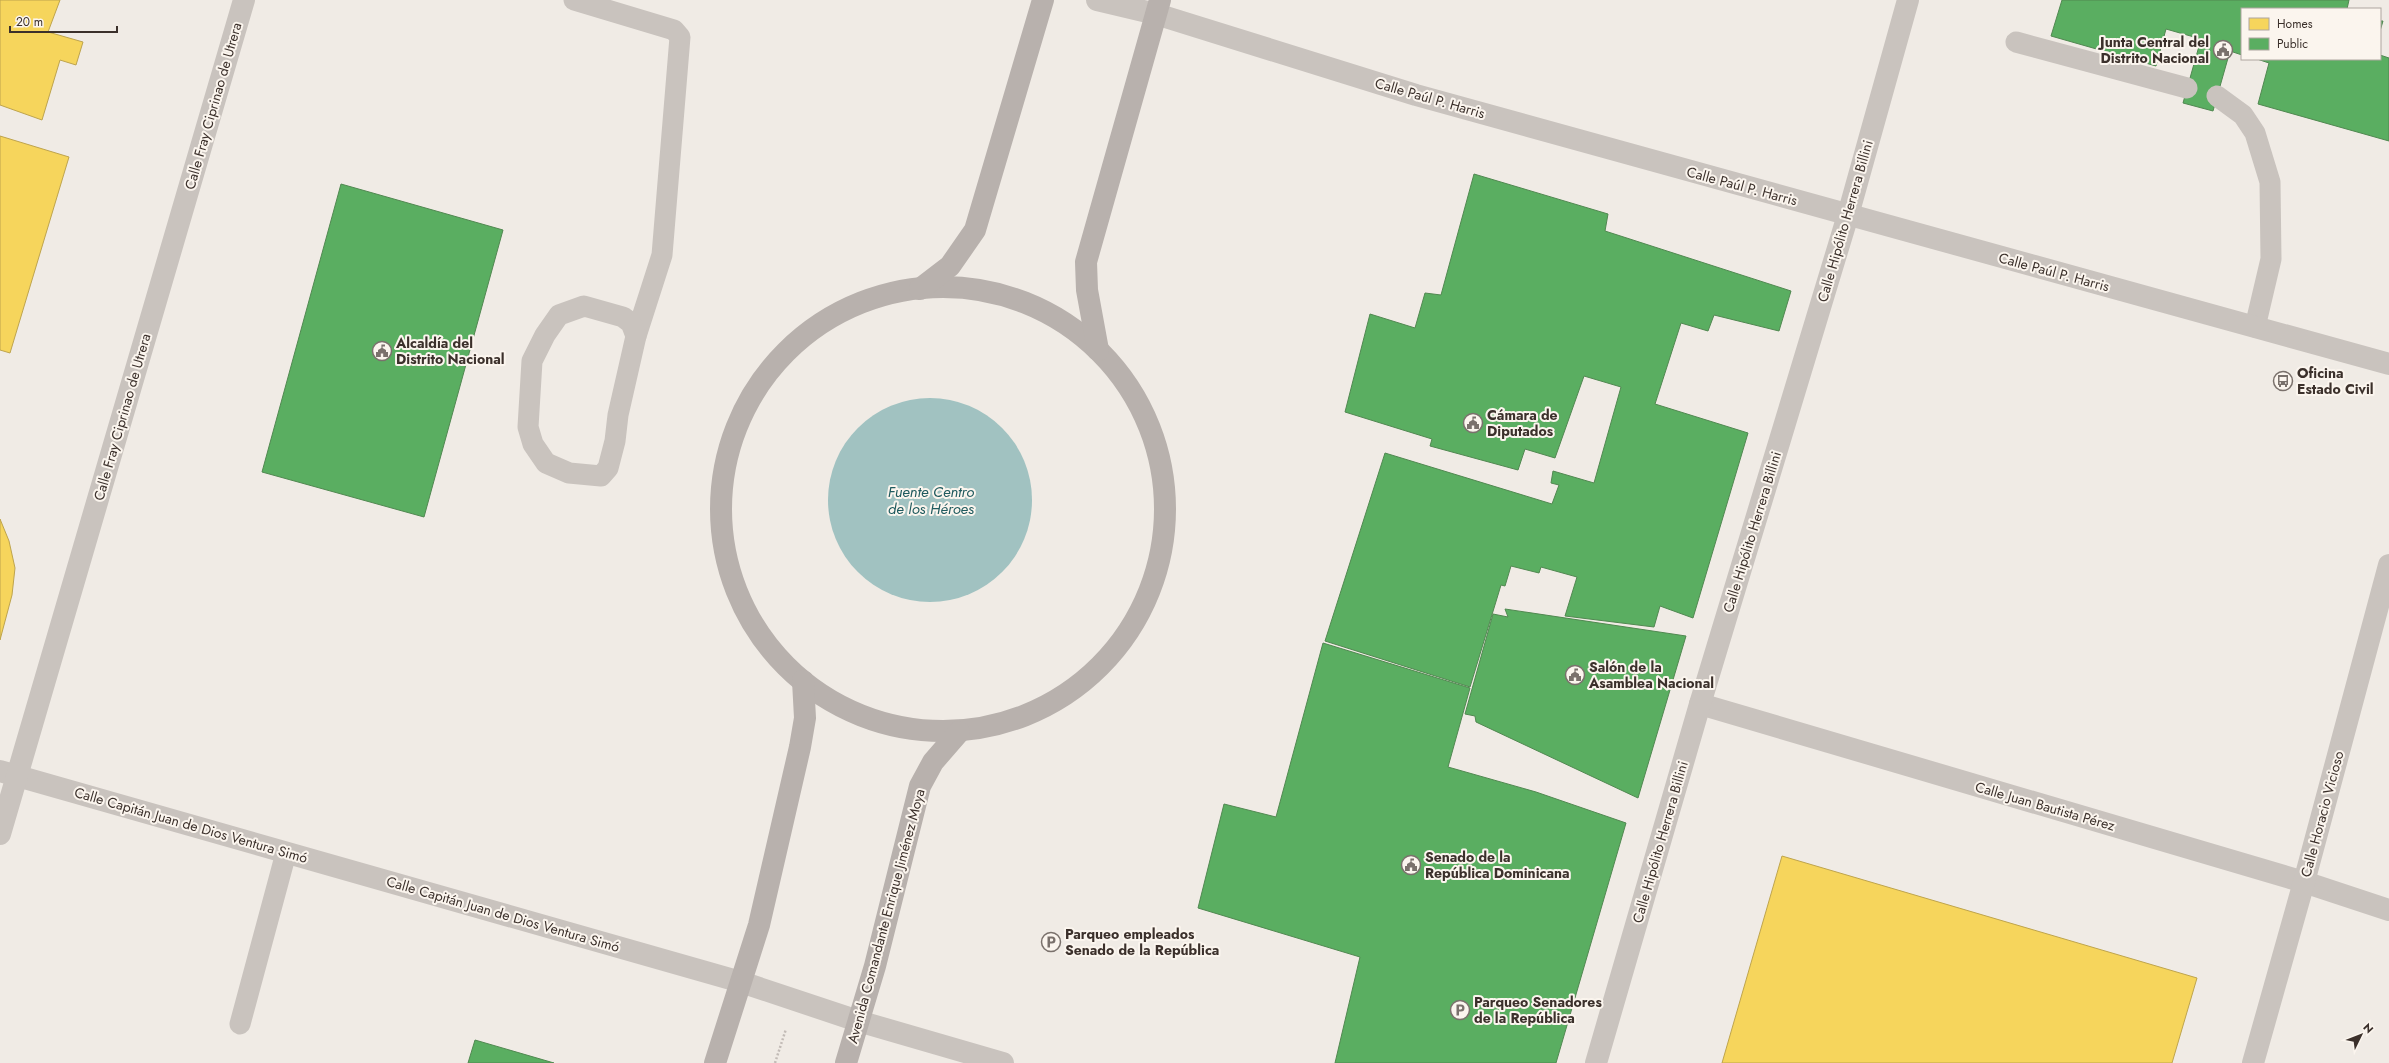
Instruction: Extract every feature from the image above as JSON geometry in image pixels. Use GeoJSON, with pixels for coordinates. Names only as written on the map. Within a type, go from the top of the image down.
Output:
{"type":"FeatureCollection","features":[{"type":"Feature","properties":{"kind":"main road"},"geometry":{"type":"LineString","coordinates":[[920,289],[950,266],[975,230],[1043,0]]}},
{"type":"Feature","properties":{"kind":"main road"},"geometry":{"type":"LineString","coordinates":[[1098,350],[1087,290],[1086,262],[1158,7]]}},
{"type":"Feature","properties":{"kind":"main road"},"geometry":{"type":"LineString","coordinates":[[961,287],[1016,299],[1059,320],[1098,350],[1133,393],[1156,444],[1165,498],[1162,553],[1144,606],[1114,652],[1074,690],[1026,717],[959,732],[917,730],[880,723],[846,709],[803,681],[761,636],[735,587],[722,532],[723,476],[738,422],[765,374],[804,334],[852,306],[905,289],[961,287]]}},
{"type":"Feature","properties":{"kind":"main road"},"geometry":{"type":"LineString","coordinates":[[715,1063],[759,925],[800,747],[805,718],[803,681]]}},
{"type":"Feature","properties":{"kind":"main road","name":"Avenida Comandante Enrique Jiménez Moya"},"geometry":{"type":"LineString","coordinates":[[846,1063],[875,966],[920,786],[933,762],[959,732]]}},
{"type":"Feature","properties":{"kind":"street","name":"Calle Fray Ciprinao de Utrera"},"geometry":{"type":"LineString","coordinates":[[0,834],[8,773],[244,0]]}},
{"type":"Feature","properties":{"kind":"street","name":"Calle Paúl P. Harris"},"geometry":{"type":"LineString","coordinates":[[1097,0],[1158,7],[1416,96],[2389,364]]}},
{"type":"Feature","properties":{"kind":"street","name":"Calle Hipólito Herrera Billini"},"geometry":{"type":"LineString","coordinates":[[1596,1063],[1700,704],[1848,215],[1908,0]]}},
{"type":"Feature","properties":{"kind":"street","name":"Calle Horacio Vicioso"},"geometry":{"type":"LineString","coordinates":[[2253,1063],[2304,882],[2389,565]]}},
{"type":"Feature","properties":{"kind":"street","name":"Calle Juan Bautista Pérez"},"geometry":{"type":"LineString","coordinates":[[1700,704],[2304,882],[2389,910]]}},
{"type":"Feature","properties":{"kind":"street","name":"Calle Capitán Juan de Dios Ventura Simó"},"geometry":{"type":"LineString","coordinates":[[8,773],[741,982],[858,1021],[1003,1063]]}},
{"type":"Feature","properties":{"kind":"lane"},"geometry":{"type":"LineString","coordinates":[[574,0],[674,30],[680,37],[662,255],[636,336],[608,468],[601,476],[588,475],[569,473],[546,463],[533,444],[528,427],[532,361],[545,335],[559,315],[584,306],[623,317],[631,323],[636,336]]}},
{"type":"Feature","properties":{"kind":"lane"},"geometry":{"type":"LineString","coordinates":[[2016,42],[2187,88]]}},
{"type":"Feature","properties":{"kind":"lane"},"geometry":{"type":"LineString","coordinates":[[2217,96],[2243,115],[2255,132],[2270,182],[2271,259],[2255,327]]}},
{"type":"Feature","properties":{"kind":"lane"},"geometry":{"type":"LineString","coordinates":[[240,1024],[286,853]]}},
{"type":"Feature","properties":{"kind":"path"},"geometry":{"type":"LineString","coordinates":[[775,1063],[795,1000]]}},
{"type":"Feature","properties":{"kind":"water","name":"Fuente Centro de los Héroes"},"geometry":{"type":"Polygon","coordinates":[[[930,398],[950,400],[969,406],[986,415],[1002,428],[1015,444],[1024,461],[1030,480],[1032,500],[1030,520],[1024,539],[1015,556],[1002,572],[986,585],[969,594],[950,600],[930,602],[910,600],[891,594],[874,585],[858,572],[845,556],[836,539],[830,520],[828,500],[830,480],[836,461],[845,444],[858,428],[874,415],[891,406],[910,400],[930,398]]]}},
{"type":"Feature","properties":{"kind":"building: Homes"},"geometry":{"type":"Polygon","coordinates":[[[0,0],[60,0],[48,32],[83,42],[76,65],[60,60],[42,120],[0,105],[0,0]]]}},
{"type":"Feature","properties":{"kind":"building: Homes"},"geometry":{"type":"Polygon","coordinates":[[[0,136],[69,157],[10,353],[0,350],[0,136]]]}},
{"type":"Feature","properties":{"kind":"building: Homes"},"geometry":{"type":"Polygon","coordinates":[[[0,519],[9,541],[15,568],[12,595],[0,640],[0,519]]]}},
{"type":"Feature","properties":{"kind":"building: Homes"},"geometry":{"type":"Polygon","coordinates":[[[1782,856],[2197,978],[2172,1063],[1722,1063],[1782,856]]]}},
{"type":"Feature","properties":{"kind":"building: Public"},"geometry":{"type":"Polygon","coordinates":[[[2062,0],[2349,0],[2347,8],[2241,8],[2241,55],[2230,51],[2213,111],[2183,103],[2201,39],[2166,29],[2156,66],[2051,36],[2062,0]]]}},
{"type":"Feature","properties":{"kind":"building: Public"},"geometry":{"type":"Polygon","coordinates":[[[2381,55],[2389,58],[2389,141],[2258,104],[2269,63],[2260,60],[2381,60],[2381,55]]]}},
{"type":"Feature","properties":{"kind":"building: Public","name":"Cámara de Diputados"},"geometry":{"type":"Polygon","coordinates":[[[1474,174],[1608,214],[1605,231],[1791,291],[1779,331],[1714,315],[1708,331],[1681,323],[1655,404],[1748,433],[1693,618],[1660,606],[1654,627],[1565,616],[1577,577],[1541,567],[1539,573],[1511,566],[1505,586],[1501,585],[1470,687],[1325,641],[1385,453],[1552,504],[1559,485],[1551,483],[1553,471],[1594,483],[1621,387],[1584,376],[1555,458],[1525,449],[1518,470],[1430,446],[1432,439],[1345,412],[1370,314],[1415,328],[1425,293],[1441,295],[1474,174]]]}},
{"type":"Feature","properties":{"kind":"building: Public","name":"Alcaldía del Distrito Nacional"},"geometry":{"type":"Polygon","coordinates":[[[341,184],[503,230],[424,517],[262,472],[341,184]]]}},
{"type":"Feature","properties":{"kind":"building: Public","name":"Salón de la Asamblea Nacional"},"geometry":{"type":"Polygon","coordinates":[[[1505,609],[1686,636],[1638,798],[1476,722],[1475,716],[1465,714],[1493,614],[1508,617],[1505,609]]]}},
{"type":"Feature","properties":{"kind":"building: Public","name":"Senado de la República Dominicana"},"geometry":{"type":"Polygon","coordinates":[[[1323,643],[1470,688],[1448,767],[1536,792],[1626,823],[1556,1063],[1335,1063],[1360,957],[1198,908],[1224,804],[1276,817],[1323,643]]]}},
{"type":"Feature","properties":{"kind":"building: Public"},"geometry":{"type":"Polygon","coordinates":[[[475,1040],[554,1063],[468,1063],[475,1040]]]}},
{"type":"Feature","properties":{"kind":"place","name":"Junta Central del Distrito Nacional"},"geometry":{"type":"Point","coordinates":[2223,50]}},
{"type":"Feature","properties":{"kind":"place","name":"Alcaldía del Distrito Nacional"},"geometry":{"type":"Point","coordinates":[382,351]}},
{"type":"Feature","properties":{"kind":"place","name":"Oficina Estado Civil"},"geometry":{"type":"Point","coordinates":[2283,381]}},
{"type":"Feature","properties":{"kind":"place","name":"Cámara de Diputados"},"geometry":{"type":"Point","coordinates":[1473,423]}},
{"type":"Feature","properties":{"kind":"place","name":"Salón de la Asamblea Nacional"},"geometry":{"type":"Point","coordinates":[1575,675]}},
{"type":"Feature","properties":{"kind":"place","name":"Senado de la República Dominicana"},"geometry":{"type":"Point","coordinates":[1411,865]}},
{"type":"Feature","properties":{"kind":"place","name":"Parqueo empleados Senado de la República"},"geometry":{"type":"Point","coordinates":[1051,942]}},
{"type":"Feature","properties":{"kind":"place","name":"Parqueo Senadores de la República"},"geometry":{"type":"Point","coordinates":[1460,1010]}}]}
